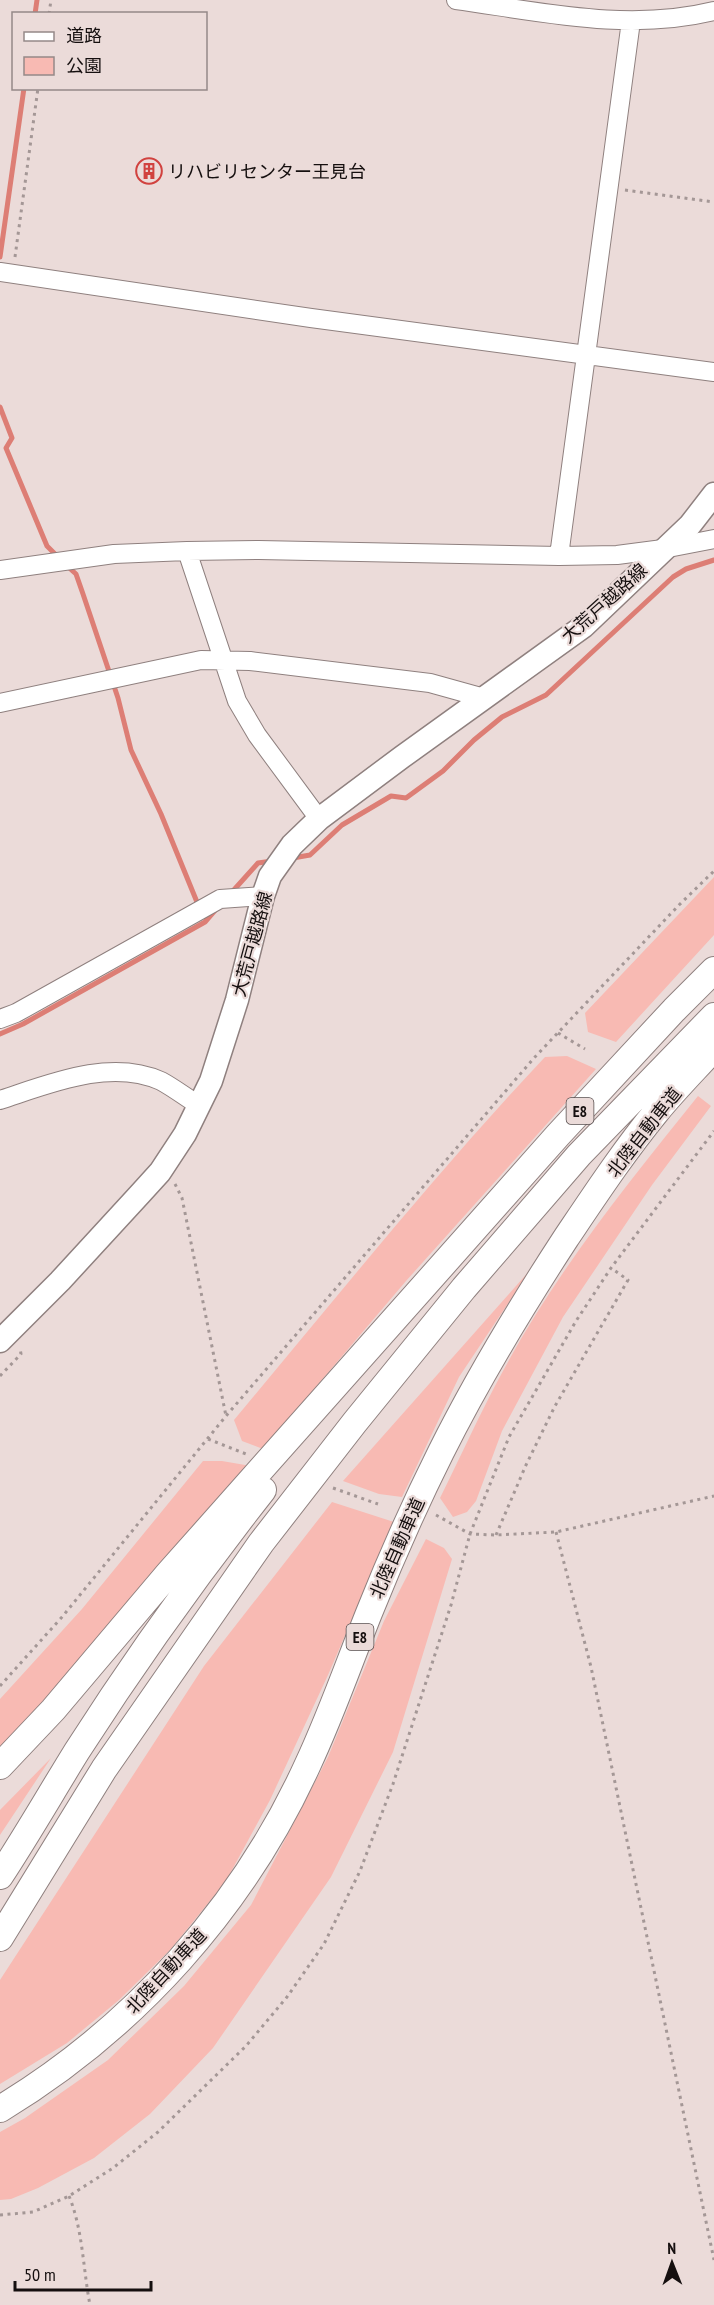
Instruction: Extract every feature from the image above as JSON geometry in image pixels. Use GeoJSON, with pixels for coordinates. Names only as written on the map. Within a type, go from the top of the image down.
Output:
{"type":"FeatureCollection","features":[{"type":"Feature","properties":{"kind":"highway","name":"E8"},"geometry":{"type":"LineString","coordinates":[[0,1766],[53,1710],[299,1424],[558,1134],[714,970]]}},
{"type":"Feature","properties":{"kind":"highway","name":"北陸自動車道"},"geometry":{"type":"LineString","coordinates":[[0,1938],[104,1769],[261,1543],[355,1422],[464,1288],[579,1155],[714,1016]]}},
{"type":"Feature","properties":{"kind":"highway","name":"北陸自動車道"},"geometry":{"type":"LineString","coordinates":[[0,2109],[37,2087],[86,2051],[132,2010],[204,1933],[230,1897],[283,1813],[308,1766],[402,1533],[478,1381],[530,1293],[596,1194],[657,1111],[714,1048]]}},
{"type":"Feature","properties":{"kind":"highway","name":"E8"},"geometry":{"type":"LineString","coordinates":[[0,1876],[24,1841],[77,1751],[234,1527],[367,1358],[451,1256]]}},
{"type":"Feature","properties":{"kind":"main road","name":"大荒戸越路線"},"geometry":{"type":"LineString","coordinates":[[0,1341],[60,1281],[160,1172],[185,1134],[211,1081],[237,1000],[263,896],[270,876],[283,856],[319,819],[584,626],[690,525],[714,494]]}},
{"type":"Feature","properties":{"kind":"street"},"geometry":{"type":"LineString","coordinates":[[456,0],[631,21],[657,21],[714,11]]}},
{"type":"Feature","properties":{"kind":"street"},"geometry":{"type":"LineString","coordinates":[[559,556],[631,21]]}},
{"type":"Feature","properties":{"kind":"street"},"geometry":{"type":"LineString","coordinates":[[6,273],[311,318],[714,372]]}},
{"type":"Feature","properties":{"kind":"street"},"geometry":{"type":"LineString","coordinates":[[0,570],[114,554],[186,551],[617,555],[714,539]]}},
{"type":"Feature","properties":{"kind":"street"},"geometry":{"type":"LineString","coordinates":[[186,551],[237,701],[257,735],[319,819]]}},
{"type":"Feature","properties":{"kind":"street"},"geometry":{"type":"LineString","coordinates":[[0,703],[201,660],[222,662],[250,660],[430,683],[484,698]]}},
{"type":"Feature","properties":{"kind":"street"},"geometry":{"type":"LineString","coordinates":[[0,1019],[16,1013],[220,899],[263,896]]}},
{"type":"Feature","properties":{"kind":"street"},"geometry":{"type":"LineString","coordinates":[[0,1100],[58,1082],[112,1072],[132,1072],[161,1081],[200,1106]]}},
{"type":"Feature","properties":{"kind":"path"},"geometry":{"type":"LineString","coordinates":[[6,273],[17,245],[38,90]]}},
{"type":"Feature","properties":{"kind":"path"},"geometry":{"type":"LineString","coordinates":[[608,187],[714,202]]}},
{"type":"Feature","properties":{"kind":"path"},"geometry":{"type":"LineString","coordinates":[[0,1686],[62,1617],[226,1416],[489,1110],[679,904],[714,871]]}},
{"type":"Feature","properties":{"kind":"path"},"geometry":{"type":"LineString","coordinates":[[558,1033],[585,1049]]}},
{"type":"Feature","properties":{"kind":"path"},"geometry":{"type":"LineString","coordinates":[[0,2215],[33,2212],[69,2196],[113,2168],[158,2132],[246,2046],[287,1997],[324,1944],[360,1871],[393,1785],[448,1615],[470,1534],[509,1437],[576,1321],[610,1268],[714,1131]]}},
{"type":"Feature","properties":{"kind":"path"},"geometry":{"type":"LineString","coordinates":[[160,1172],[174,1182],[182,1198],[226,1416]]}},
{"type":"Feature","properties":{"kind":"path"},"geometry":{"type":"LineString","coordinates":[[496,1535],[526,1465],[555,1406],[628,1280],[610,1268]]}},
{"type":"Feature","properties":{"kind":"path"},"geometry":{"type":"LineString","coordinates":[[208,1439],[249,1455]]}},
{"type":"Feature","properties":{"kind":"path"},"geometry":{"type":"LineString","coordinates":[[333,1488],[378,1504]]}},
{"type":"Feature","properties":{"kind":"path"},"geometry":{"type":"LineString","coordinates":[[436,1515],[470,1534],[556,1532],[714,1496]]}},
{"type":"Feature","properties":{"kind":"path"},"geometry":{"type":"LineString","coordinates":[[556,1532],[591,1667],[714,2260]]}},
{"type":"Feature","properties":{"kind":"path"},"geometry":{"type":"LineString","coordinates":[[69,2196],[76,2213],[90,2305]]}},
{"type":"Feature","properties":{"kind":"green space"},"geometry":{"type":"Polygon","coordinates":[[[714,877],[714,935],[616,1042],[588,1032],[585,1013],[714,877]]]}},
{"type":"Feature","properties":{"kind":"green space"},"geometry":{"type":"Polygon","coordinates":[[[567,1056],[596,1069],[406,1281],[263,1449],[242,1441],[234,1420],[387,1236],[545,1057],[567,1056]]]}},
{"type":"Feature","properties":{"kind":"green space"},"geometry":{"type":"Polygon","coordinates":[[[698,1096],[711,1106],[652,1185],[563,1317],[502,1431],[476,1501],[467,1512],[453,1517],[440,1498],[486,1403],[524,1334],[594,1229],[698,1096]]]}},
{"type":"Feature","properties":{"kind":"green space"},"geometry":{"type":"Polygon","coordinates":[[[531,1269],[459,1377],[402,1497],[379,1494],[343,1481],[531,1269]]]}},
{"type":"Feature","properties":{"kind":"green space"},"geometry":{"type":"Polygon","coordinates":[[[203,1461],[222,1461],[251,1466],[0,1753],[0,1699],[82,1609],[203,1461]]]}},
{"type":"Feature","properties":{"kind":"green space"},"geometry":{"type":"Polygon","coordinates":[[[332,1502],[394,1522],[328,1675],[270,1800],[226,1881],[171,1949],[119,2000],[67,2043],[0,2084],[0,1980],[204,1666],[332,1502]]]}},
{"type":"Feature","properties":{"kind":"green space"},"geometry":{"type":"Polygon","coordinates":[[[426,1539],[444,1548],[452,1559],[393,1752],[331,1877],[213,2048],[150,2114],[94,2158],[38,2188],[11,2199],[0,2200],[0,2132],[25,2118],[108,2060],[184,1986],[251,1905],[328,1757],[384,1621],[426,1539]]]}},
{"type":"Feature","properties":{"kind":"green space"},"geometry":{"type":"Polygon","coordinates":[[[51,1758],[0,1835],[0,1810],[51,1758]]]}},
{"type":"Feature","properties":{"kind":"waterway"},"geometry":{"type":"LineString","coordinates":[[35,12],[37,0]]}},
{"type":"Feature","properties":{"kind":"waterway"},"geometry":{"type":"LineString","coordinates":[[0,257],[24,90]]}},
{"type":"Feature","properties":{"kind":"waterway"},"geometry":{"type":"LineString","coordinates":[[0,407],[12,438],[6,448],[47,546],[59,558]]}},
{"type":"Feature","properties":{"kind":"waterway"},"geometry":{"type":"LineString","coordinates":[[293,858],[310,855],[342,825],[391,796],[406,798],[443,771],[474,740],[502,717],[546,695],[673,577],[686,569],[714,560]]}},
{"type":"Feature","properties":{"kind":"waterway"},"geometry":{"type":"LineString","coordinates":[[66,565],[76,574],[118,698],[131,750],[161,814],[199,907]]}},
{"type":"Feature","properties":{"kind":"waterway"},"geometry":{"type":"LineString","coordinates":[[232,892],[258,863],[272,861]]}},
{"type":"Feature","properties":{"kind":"waterway"},"geometry":{"type":"LineString","coordinates":[[0,1034],[23,1024],[205,922],[217,908]]}},
{"type":"Feature","properties":{"kind":"place","name":"リハビリセンター王見台"},"geometry":{"type":"Point","coordinates":[149,171]}}]}
